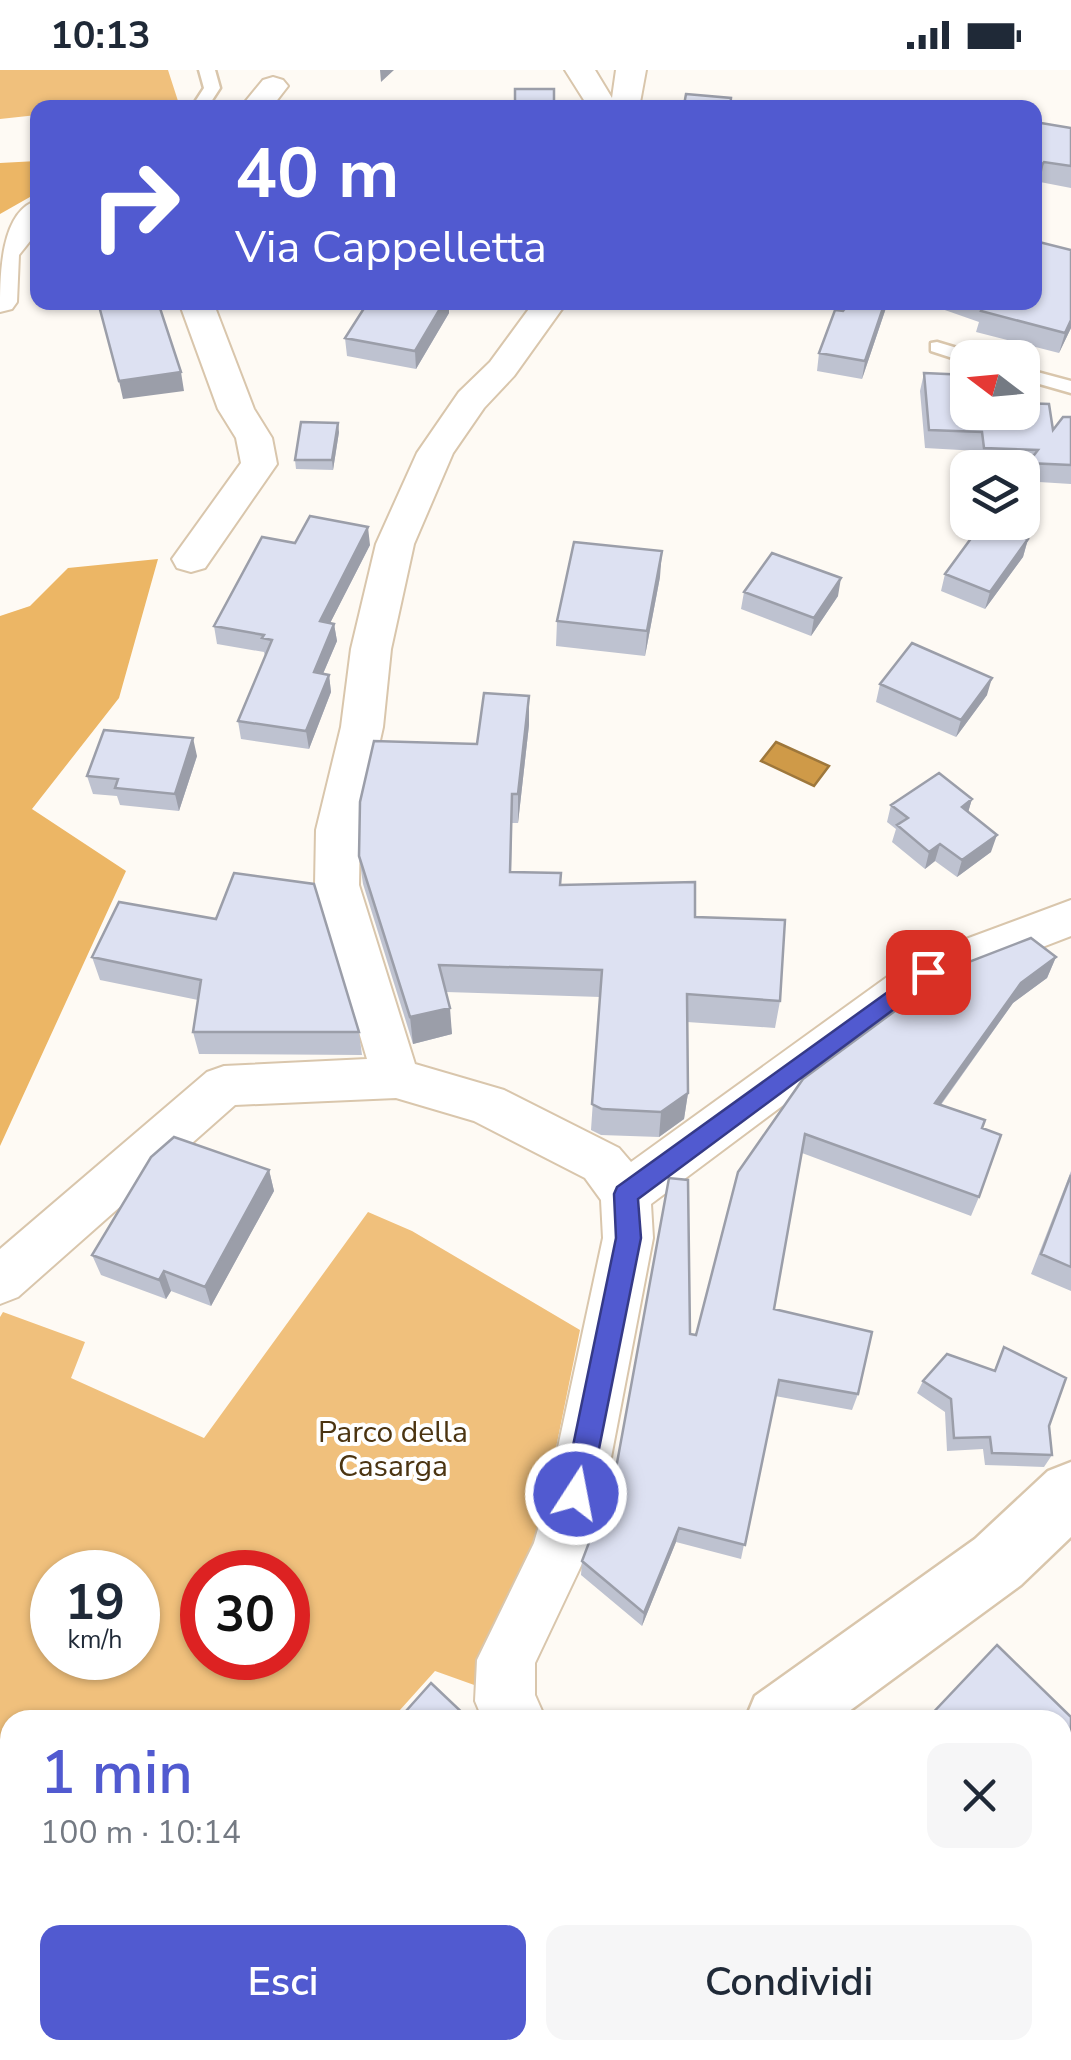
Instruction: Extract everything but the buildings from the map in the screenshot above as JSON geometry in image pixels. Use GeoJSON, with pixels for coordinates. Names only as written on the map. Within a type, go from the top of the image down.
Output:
{"type":"FeatureCollection","features":[{"type":"Feature","properties":{"kind":"street"},"geometry":{"type":"LineString","coordinates":[[580,70],[599,100]]}},
{"type":"Feature","properties":{"kind":"street"},"geometry":{"type":"LineString","coordinates":[[625,100],[631,70]]}},
{"type":"Feature","properties":{"kind":"street"},"geometry":{"type":"LineString","coordinates":[[0,302],[3,254],[30,219]]}},
{"type":"Feature","properties":{"kind":"street"},"geometry":{"type":"LineString","coordinates":[[190,559],[259,464],[254,438],[236,408],[199,310]]}},
{"type":"Feature","properties":{"kind":"street"},"geometry":{"type":"LineString","coordinates":[[396,1078],[337,885],[338,830],[362,728],[371,648],[395,544],[436,454],[471,400],[502,369],[545,310]]}},
{"type":"Feature","properties":{"kind":"street"},"geometry":{"type":"LineString","coordinates":[[626,1194],[928,972],[1071,918]]}},
{"type":"Feature","properties":{"kind":"street"},"geometry":{"type":"LineString","coordinates":[[0,1281],[224,1086],[396,1078],[487,1104],[602,1163],[626,1194],[628,1238],[576,1494],[560,1551],[506,1660],[505,1701],[510,1710]]}},
{"type":"Feature","properties":{"kind":"street"},"geometry":{"type":"LineString","coordinates":[[793,1710],[998,1562],[1071,1493]]}},
{"type":"Feature","properties":{"kind":"lane"},"geometry":{"type":"LineString","coordinates":[[203,100],[212,88],[207,70]]}},
{"type":"Feature","properties":{"kind":"lane"},"geometry":{"type":"LineString","coordinates":[[936,347],[950,351]]}},
{"type":"Feature","properties":{"kind":"lane"},"geometry":{"type":"LineString","coordinates":[[1040,378],[1071,387]]}},
{"type":"Feature","properties":{"kind":"green space"},"geometry":{"type":"Polygon","coordinates":[[[0,70],[168,70],[178,100],[30,100],[30,116],[0,119],[0,70]]]}},
{"type":"Feature","properties":{"kind":"green space","name":"Parco della Casarga"},"geometry":{"type":"Polygon","coordinates":[[[368,1212],[412,1231],[580,1330],[536,1546],[477,1686],[435,1671],[400,1710],[0,1710],[0,1317],[3,1312],[85,1342],[71,1378],[204,1438],[368,1212]]]}},
{"type":"Feature","properties":{"kind":"shaded area"},"geometry":{"type":"Polygon","coordinates":[[[30,161],[30,197],[0,214],[0,163],[30,161]]]}},
{"type":"Feature","properties":{"kind":"shaded area"},"geometry":{"type":"Polygon","coordinates":[[[158,559],[119,698],[32,809],[126,871],[0,1146],[0,616],[30,606],[68,568],[158,559]]]}},
{"type":"Feature","properties":{"kind":"shaded area"},"geometry":{"type":"Polygon","coordinates":[[[776,742],[829,766],[814,786],[761,761],[776,742]]]}},
{"type":"Feature","properties":{"kind":"route"},"geometry":{"type":"LineString","coordinates":[[576,1494],[628,1238],[626,1194],[928,972]]}}]}
